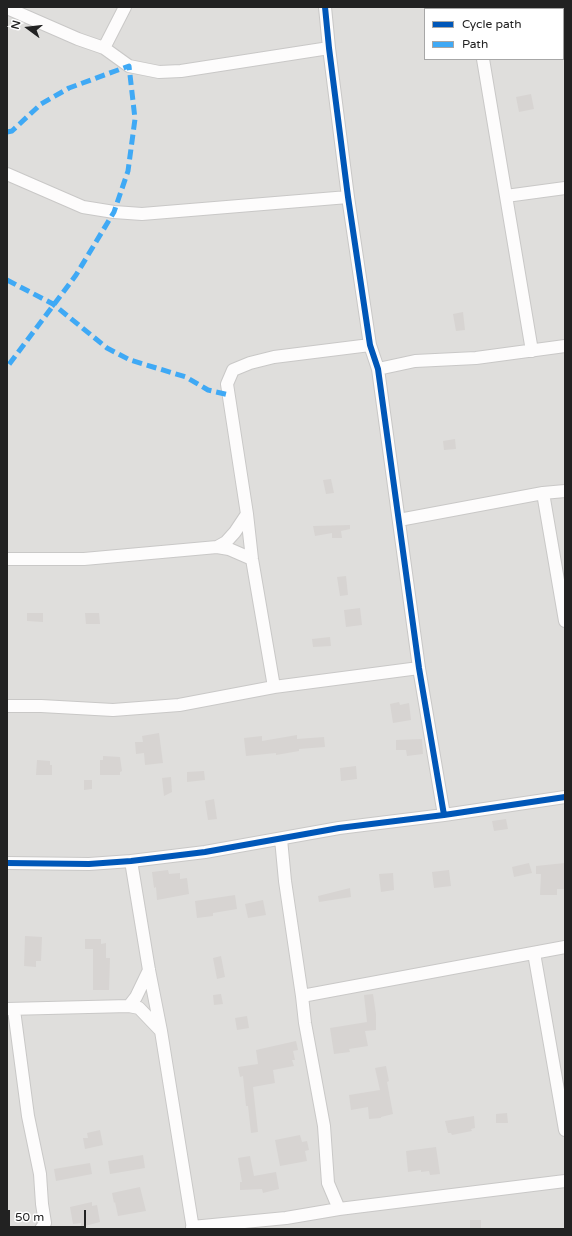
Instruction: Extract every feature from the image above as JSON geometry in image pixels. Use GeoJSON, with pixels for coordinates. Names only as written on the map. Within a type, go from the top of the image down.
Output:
{"type":"FeatureCollection","features":[{"type":"Feature","properties":{"kind":"street"},"geometry":{"type":"LineString","coordinates":[[104,48],[125,7]]}},
{"type":"Feature","properties":{"kind":"street"},"geometry":{"type":"LineString","coordinates":[[325,7],[348,197],[370,345],[378,369],[419,668],[444,815]]}},
{"type":"Feature","properties":{"kind":"street"},"geometry":{"type":"LineString","coordinates":[[7,8],[78,39],[104,48],[130,66],[159,72],[181,71],[329,48]]}},
{"type":"Feature","properties":{"kind":"street"},"geometry":{"type":"LineString","coordinates":[[483,60],[532,351]]}},
{"type":"Feature","properties":{"kind":"street"},"geometry":{"type":"LineString","coordinates":[[7,174],[83,208],[142,214],[348,197]]}},
{"type":"Feature","properties":{"kind":"street"},"geometry":{"type":"LineString","coordinates":[[506,196],[565,188]]}},
{"type":"Feature","properties":{"kind":"street"},"geometry":{"type":"LineString","coordinates":[[274,687],[252,559],[247,514],[227,384],[233,370],[250,363],[274,357],[370,345]]}},
{"type":"Feature","properties":{"kind":"street"},"geometry":{"type":"LineString","coordinates":[[378,369],[415,361],[476,358],[565,346]]}},
{"type":"Feature","properties":{"kind":"street"},"geometry":{"type":"LineString","coordinates":[[399,520],[543,493],[565,491]]}},
{"type":"Feature","properties":{"kind":"street"},"geometry":{"type":"LineString","coordinates":[[543,493],[565,621]]}},
{"type":"Feature","properties":{"kind":"street"},"geometry":{"type":"LineString","coordinates":[[216,547],[226,542],[247,514]]}},
{"type":"Feature","properties":{"kind":"street"},"geometry":{"type":"LineString","coordinates":[[7,559],[84,559],[216,547],[229,549],[252,559]]}},
{"type":"Feature","properties":{"kind":"street"},"geometry":{"type":"LineString","coordinates":[[7,706],[42,706],[113,710],[179,705],[274,687],[419,668]]}},
{"type":"Feature","properties":{"kind":"street"},"geometry":{"type":"LineString","coordinates":[[7,863],[89,864],[132,861],[205,852],[339,828],[444,815],[565,797]]}},
{"type":"Feature","properties":{"kind":"street"},"geometry":{"type":"LineString","coordinates":[[281,838],[285,881],[309,1045],[324,1126],[328,1183],[339,1209]]}},
{"type":"Feature","properties":{"kind":"street"},"geometry":{"type":"LineString","coordinates":[[132,861],[193,1228],[286,1218],[339,1209],[565,1180]]}},
{"type":"Feature","properties":{"kind":"street"},"geometry":{"type":"LineString","coordinates":[[302,996],[565,947]]}},
{"type":"Feature","properties":{"kind":"street"},"geometry":{"type":"LineString","coordinates":[[534,953],[565,1130]]}},
{"type":"Feature","properties":{"kind":"street"},"geometry":{"type":"LineString","coordinates":[[129,1006],[141,987],[149,970]]}},
{"type":"Feature","properties":{"kind":"street"},"geometry":{"type":"LineString","coordinates":[[41,1229],[45,1222],[40,1174],[28,1116],[10,1010],[129,1006],[139,1008],[161,1030]]}},
{"type":"Feature","properties":{"kind":"shaded area"},"geometry":{"type":"Polygon","coordinates":[[[7,7],[565,7],[565,1229],[7,1229],[7,7]]]}},
{"type":"Feature","properties":{"kind":"building"},"geometry":{"type":"Polygon","coordinates":[[[531,94],[534,109],[519,112],[516,97],[531,94]]]}},
{"type":"Feature","properties":{"kind":"building"},"geometry":{"type":"Polygon","coordinates":[[[463,312],[465,330],[456,331],[453,314],[463,312]]]}},
{"type":"Feature","properties":{"kind":"building"},"geometry":{"type":"Polygon","coordinates":[[[455,439],[456,449],[444,450],[443,441],[455,439]]]}},
{"type":"Feature","properties":{"kind":"building"},"geometry":{"type":"Polygon","coordinates":[[[331,479],[334,493],[326,494],[323,480],[331,479]]]}},
{"type":"Feature","properties":{"kind":"building"},"geometry":{"type":"Polygon","coordinates":[[[350,525],[350,529],[341,531],[342,538],[332,538],[332,533],[315,536],[313,526],[350,525]]]}},
{"type":"Feature","properties":{"kind":"building"},"geometry":{"type":"Polygon","coordinates":[[[346,576],[348,595],[340,596],[337,577],[346,576]]]}},
{"type":"Feature","properties":{"kind":"building"},"geometry":{"type":"Polygon","coordinates":[[[360,608],[362,625],[346,627],[344,610],[360,608]]]}},
{"type":"Feature","properties":{"kind":"building"},"geometry":{"type":"Polygon","coordinates":[[[27,613],[43,613],[43,622],[27,621],[27,613]]]}},
{"type":"Feature","properties":{"kind":"building"},"geometry":{"type":"Polygon","coordinates":[[[85,613],[99,613],[100,624],[86,624],[85,613]]]}},
{"type":"Feature","properties":{"kind":"building"},"geometry":{"type":"Polygon","coordinates":[[[330,637],[331,646],[313,647],[312,639],[330,637]]]}},
{"type":"Feature","properties":{"kind":"building"},"geometry":{"type":"Polygon","coordinates":[[[399,702],[400,705],[409,703],[411,720],[393,723],[390,704],[399,702]]]}},
{"type":"Feature","properties":{"kind":"building"},"geometry":{"type":"Polygon","coordinates":[[[159,733],[163,763],[145,765],[144,753],[136,754],[135,742],[143,742],[142,736],[159,733]]]}},
{"type":"Feature","properties":{"kind":"building"},"geometry":{"type":"Polygon","coordinates":[[[297,735],[297,739],[324,737],[325,747],[299,749],[299,751],[276,755],[276,753],[246,756],[244,738],[262,736],[262,741],[297,735]]]}},
{"type":"Feature","properties":{"kind":"building"},"geometry":{"type":"Polygon","coordinates":[[[422,739],[423,754],[407,756],[406,750],[396,750],[396,740],[422,739]]]}},
{"type":"Feature","properties":{"kind":"building"},"geometry":{"type":"Polygon","coordinates":[[[103,756],[120,757],[122,771],[120,772],[120,775],[100,775],[100,760],[103,760],[103,756]]]}},
{"type":"Feature","properties":{"kind":"building"},"geometry":{"type":"Polygon","coordinates":[[[37,760],[50,761],[50,765],[52,765],[52,775],[36,775],[37,760]]]}},
{"type":"Feature","properties":{"kind":"building"},"geometry":{"type":"Polygon","coordinates":[[[356,766],[357,779],[341,781],[340,768],[356,766]]]}},
{"type":"Feature","properties":{"kind":"building"},"geometry":{"type":"Polygon","coordinates":[[[204,771],[205,780],[187,782],[187,772],[204,771]]]}},
{"type":"Feature","properties":{"kind":"building"},"geometry":{"type":"Polygon","coordinates":[[[171,777],[172,792],[164,796],[162,778],[171,777]]]}},
{"type":"Feature","properties":{"kind":"building"},"geometry":{"type":"Polygon","coordinates":[[[84,780],[92,780],[92,789],[84,790],[84,780]]]}},
{"type":"Feature","properties":{"kind":"building"},"geometry":{"type":"Polygon","coordinates":[[[214,799],[217,819],[208,820],[205,801],[214,799]]]}},
{"type":"Feature","properties":{"kind":"building"},"geometry":{"type":"Polygon","coordinates":[[[506,819],[508,829],[494,831],[492,821],[506,819]]]}},
{"type":"Feature","properties":{"kind":"building"},"geometry":{"type":"Polygon","coordinates":[[[529,863],[532,873],[514,877],[512,867],[529,863]]]}},
{"type":"Feature","properties":{"kind":"building"},"geometry":{"type":"Polygon","coordinates":[[[565,863],[565,889],[557,889],[557,895],[540,895],[541,874],[536,874],[536,866],[565,863]]]}},
{"type":"Feature","properties":{"kind":"building"},"geometry":{"type":"Polygon","coordinates":[[[168,870],[169,874],[180,873],[180,879],[187,878],[189,894],[157,900],[156,887],[154,888],[152,872],[168,870]]]}},
{"type":"Feature","properties":{"kind":"building"},"geometry":{"type":"Polygon","coordinates":[[[449,870],[451,886],[434,888],[432,872],[449,870]]]}},
{"type":"Feature","properties":{"kind":"building"},"geometry":{"type":"Polygon","coordinates":[[[393,873],[394,890],[381,892],[379,874],[393,873]]]}},
{"type":"Feature","properties":{"kind":"building"},"geometry":{"type":"Polygon","coordinates":[[[350,888],[351,897],[319,902],[318,896],[350,888]]]}},
{"type":"Feature","properties":{"kind":"building"},"geometry":{"type":"Polygon","coordinates":[[[235,895],[237,909],[213,913],[213,916],[197,918],[195,901],[235,895]]]}},
{"type":"Feature","properties":{"kind":"building"},"geometry":{"type":"Polygon","coordinates":[[[263,900],[266,915],[248,918],[245,904],[263,900]]]}},
{"type":"Feature","properties":{"kind":"building"},"geometry":{"type":"Polygon","coordinates":[[[25,936],[42,937],[41,961],[36,961],[36,967],[24,966],[25,936]]]}},
{"type":"Feature","properties":{"kind":"building"},"geometry":{"type":"Polygon","coordinates":[[[85,939],[101,939],[101,944],[106,943],[106,958],[110,958],[109,990],[93,990],[93,949],[85,949],[85,939]]]}},
{"type":"Feature","properties":{"kind":"building"},"geometry":{"type":"Polygon","coordinates":[[[221,956],[225,977],[217,979],[213,958],[221,956]]]}},
{"type":"Feature","properties":{"kind":"building"},"geometry":{"type":"Polygon","coordinates":[[[221,994],[223,1004],[214,1005],[213,995],[221,994]]]}},
{"type":"Feature","properties":{"kind":"building"},"geometry":{"type":"Polygon","coordinates":[[[373,994],[376,1014],[376,1030],[365,1031],[368,1046],[349,1049],[350,1052],[334,1054],[330,1028],[367,1022],[364,995],[373,994]]]}},
{"type":"Feature","properties":{"kind":"building"},"geometry":{"type":"Polygon","coordinates":[[[247,1016],[249,1028],[237,1030],[235,1018],[247,1016]]]}},
{"type":"Feature","properties":{"kind":"building"},"geometry":{"type":"Polygon","coordinates":[[[296,1041],[298,1050],[293,1051],[295,1060],[292,1060],[294,1066],[273,1070],[275,1083],[253,1087],[258,1132],[251,1133],[243,1076],[240,1077],[238,1067],[258,1064],[256,1050],[296,1041]]]}},
{"type":"Feature","properties":{"kind":"building"},"geometry":{"type":"Polygon","coordinates":[[[386,1066],[389,1081],[387,1082],[393,1114],[381,1118],[369,1119],[368,1107],[351,1110],[349,1095],[380,1090],[375,1068],[386,1066]]]}},
{"type":"Feature","properties":{"kind":"building"},"geometry":{"type":"Polygon","coordinates":[[[507,1113],[508,1123],[496,1123],[496,1114],[507,1113]]]}},
{"type":"Feature","properties":{"kind":"building"},"geometry":{"type":"Polygon","coordinates":[[[474,1116],[475,1128],[471,1129],[472,1131],[452,1135],[451,1133],[448,1133],[445,1121],[474,1116]]]}},
{"type":"Feature","properties":{"kind":"building"},"geometry":{"type":"Polygon","coordinates":[[[100,1130],[103,1145],[85,1149],[83,1138],[88,1138],[87,1133],[100,1130]]]}},
{"type":"Feature","properties":{"kind":"building"},"geometry":{"type":"Polygon","coordinates":[[[300,1135],[302,1142],[307,1141],[309,1150],[305,1151],[307,1161],[280,1166],[275,1140],[300,1135]]]}},
{"type":"Feature","properties":{"kind":"building"},"geometry":{"type":"Polygon","coordinates":[[[436,1147],[440,1174],[430,1175],[429,1171],[421,1172],[421,1170],[408,1172],[406,1151],[436,1147]]]}},
{"type":"Feature","properties":{"kind":"building"},"geometry":{"type":"Polygon","coordinates":[[[143,1155],[145,1168],[110,1174],[108,1161],[143,1155]]]}},
{"type":"Feature","properties":{"kind":"building"},"geometry":{"type":"Polygon","coordinates":[[[250,1156],[254,1176],[276,1172],[279,1189],[263,1193],[262,1189],[240,1190],[240,1182],[242,1182],[238,1158],[250,1156]]]}},
{"type":"Feature","properties":{"kind":"building"},"geometry":{"type":"Polygon","coordinates":[[[90,1163],[92,1174],[56,1181],[54,1169],[90,1163]]]}},
{"type":"Feature","properties":{"kind":"building"},"geometry":{"type":"Polygon","coordinates":[[[140,1187],[146,1211],[118,1216],[112,1193],[140,1187]]]}},
{"type":"Feature","properties":{"kind":"building"},"geometry":{"type":"Polygon","coordinates":[[[92,1202],[92,1206],[97,1205],[100,1222],[81,1227],[81,1223],[73,1224],[70,1207],[92,1202]]]}},
{"type":"Feature","properties":{"kind":"building"},"geometry":{"type":"Polygon","coordinates":[[[470,1220],[481,1220],[481,1229],[470,1229],[470,1220]]]}},
{"type":"Feature","properties":{"kind":"marked path"},"geometry":{"type":"LineString","coordinates":[[7,132],[12,131],[41,104],[69,88],[129,66],[135,119],[128,171],[114,212],[76,275],[7,367]]}},
{"type":"Feature","properties":{"kind":"marked path"},"geometry":{"type":"LineString","coordinates":[[7,280],[53,304],[107,348],[130,360],[186,377],[208,390],[229,395]]}},
{"type":"Feature","properties":{"kind":"cycle path"},"geometry":{"type":"LineString","coordinates":[[325,7],[348,197],[370,345],[378,369],[419,668],[444,815]]}},
{"type":"Feature","properties":{"kind":"cycle path"},"geometry":{"type":"LineString","coordinates":[[7,863],[89,864],[131,861],[205,852],[339,828],[444,815],[565,797]]}}]}
